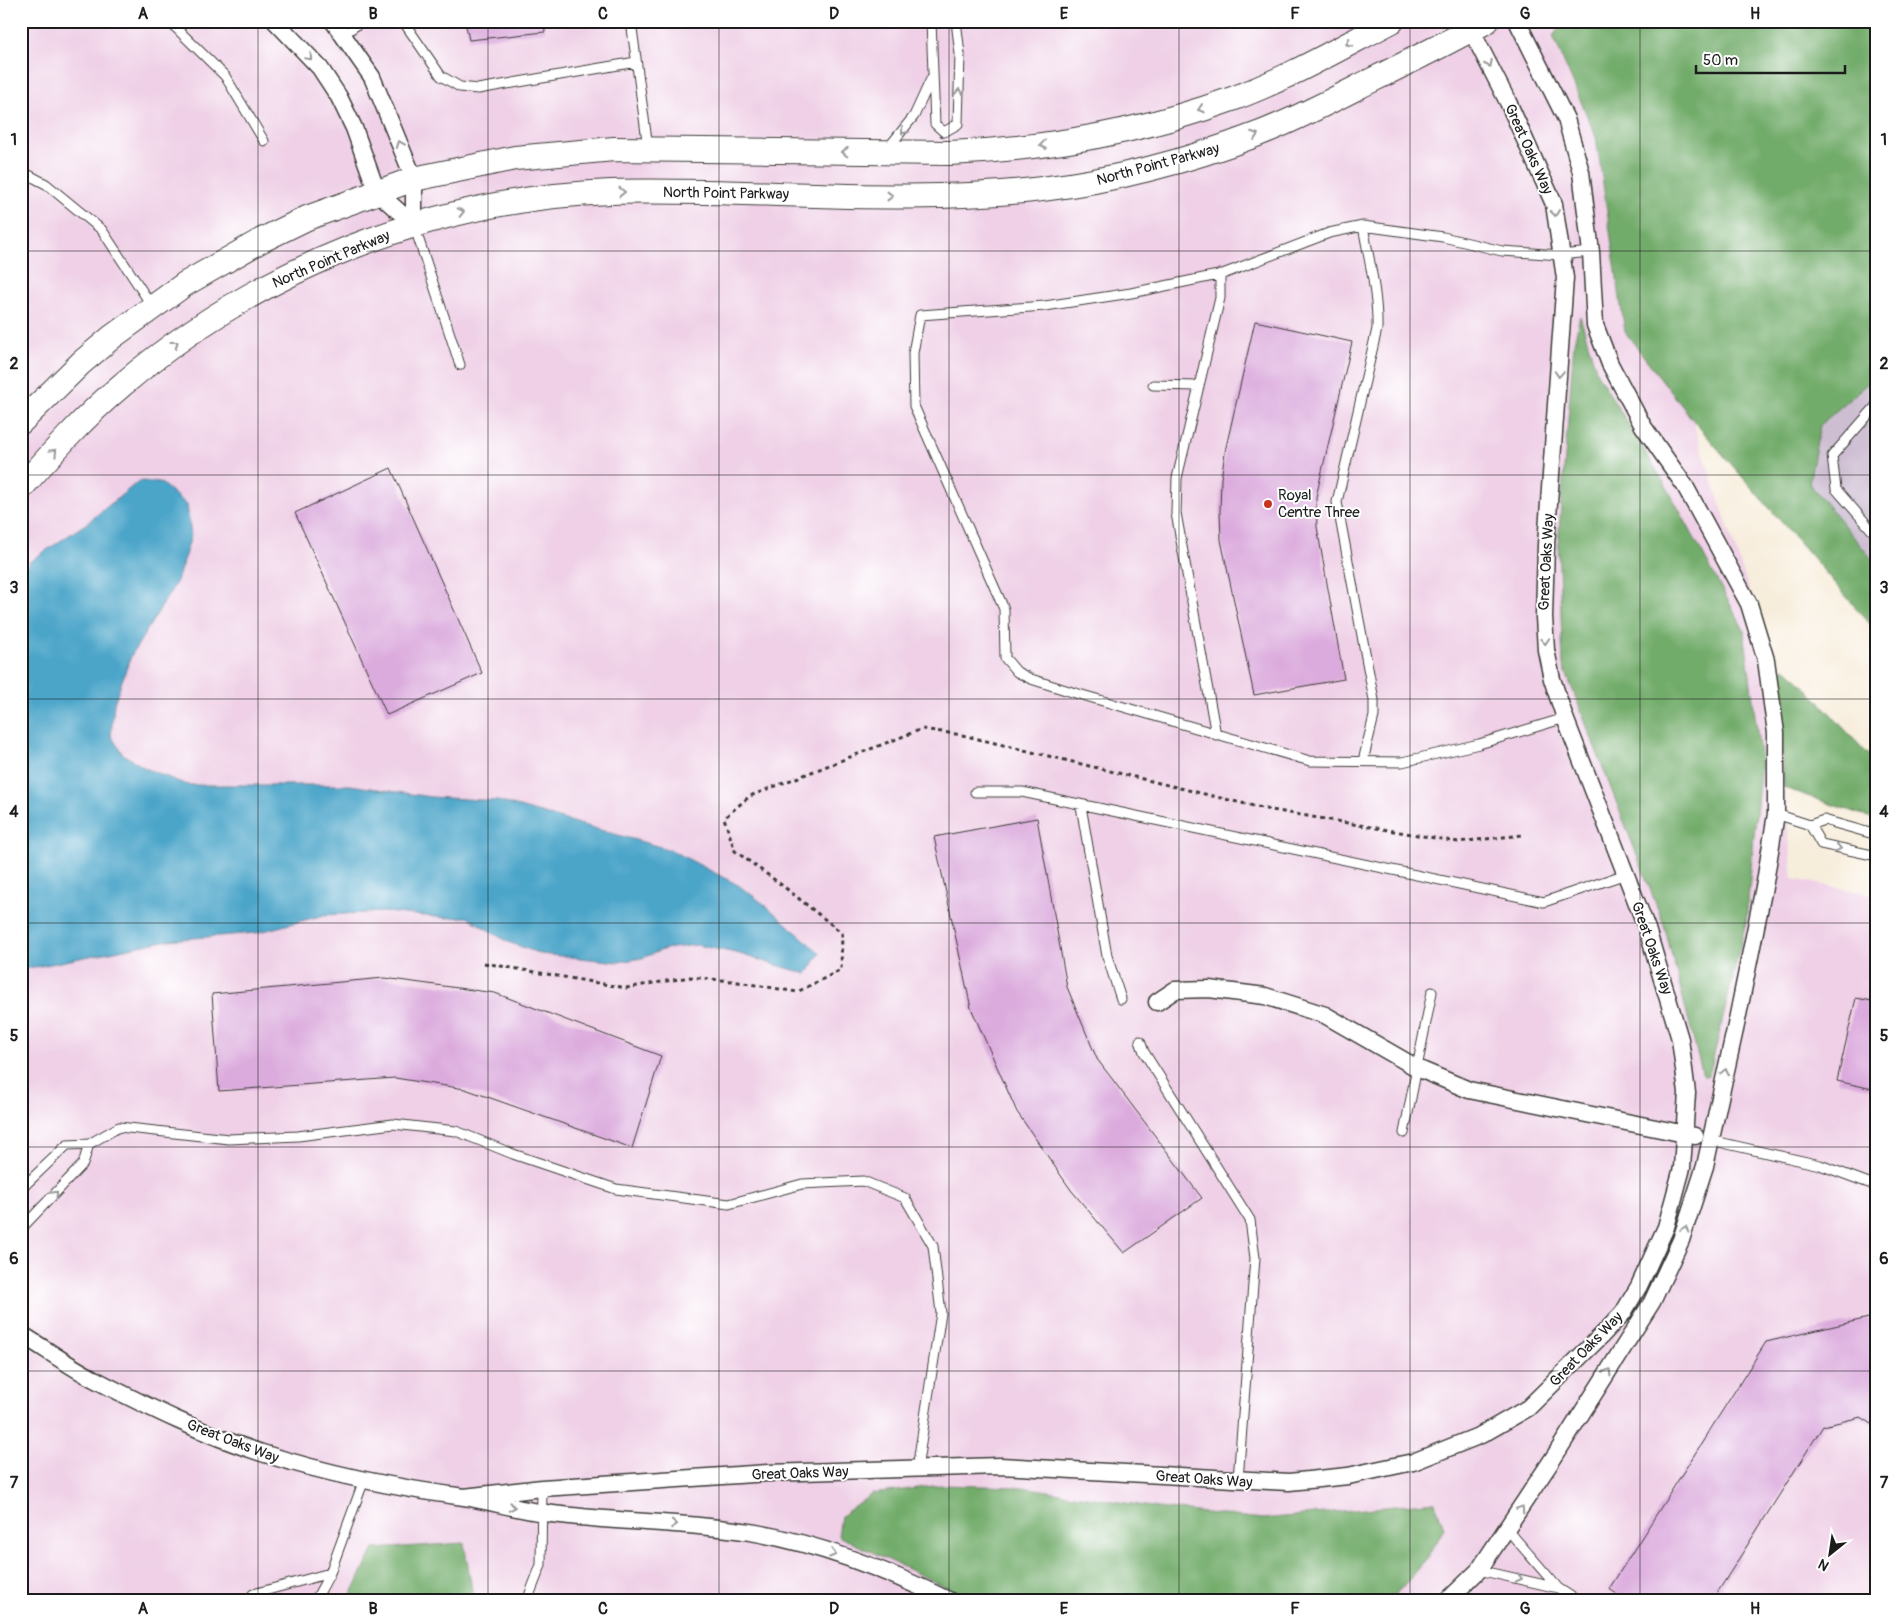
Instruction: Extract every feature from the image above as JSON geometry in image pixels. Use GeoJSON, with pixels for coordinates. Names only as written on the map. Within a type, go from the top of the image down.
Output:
{"type":"FeatureCollection","features":[{"type":"Feature","properties":{"kind":"street"},"geometry":{"type":"LineString","coordinates":[[276,21],[320,68],[339,97],[354,128],[377,192],[414,225]]}},
{"type":"Feature","properties":{"kind":"street"},"geometry":{"type":"LineString","coordinates":[[333,21],[372,77],[414,179],[414,225]]}},
{"type":"Feature","properties":{"kind":"street"},"geometry":{"type":"LineString","coordinates":[[21,422],[81,363],[152,306],[221,262],[307,218],[414,179],[515,158],[588,151],[648,148],[885,152],[943,142],[987,151],[1063,142],[1160,122],[1250,91],[1307,65],[1392,21]]}},
{"type":"Feature","properties":{"kind":"street","name":"Great Oaks Way"},"geometry":{"type":"LineString","coordinates":[[1447,1601],[1479,1570],[1507,1529],[1652,1302],[1681,1240],[1705,1166],[1750,958],[1776,814],[1776,733],[1766,660],[1749,604],[1684,486],[1643,426],[1610,364],[1595,325],[1592,252],[1582,172],[1566,119],[1517,21]]}},
{"type":"Feature","properties":{"kind":"street","name":"Great Oaks Way"},"geometry":{"type":"LineString","coordinates":[[464,1497],[542,1488],[768,1473],[1000,1466],[1238,1480],[1289,1482],[1318,1480],[1413,1462],[1481,1435],[1528,1408],[1604,1334],[1622,1313],[1639,1286],[1666,1227],[1682,1168],[1686,1134],[1687,1093],[1680,1039],[1647,929],[1565,718],[1548,659],[1544,617],[1546,545],[1565,278],[1560,255],[1554,204],[1475,24]]}},
{"type":"Feature","properties":{"kind":"street","name":"North Point Parkway"},"geometry":{"type":"LineString","coordinates":[[21,488],[83,421],[121,385],[214,317],[246,297],[310,265],[414,225],[463,212],[518,202],[608,192],[944,196],[1040,189],[1092,181],[1165,165],[1260,134],[1298,118],[1475,24]]}},
{"type":"Feature","properties":{"kind":"street"},"geometry":{"type":"LineString","coordinates":[[1157,1002],[1175,990],[1209,988],[1265,996],[1325,1014],[1417,1068],[1469,1090],[1710,1140]]}},
{"type":"Feature","properties":{"kind":"street","name":"Great Oaks Way"},"geometry":{"type":"LineString","coordinates":[[21,1334],[94,1379],[205,1432],[280,1459],[434,1495],[464,1497],[543,1513],[677,1524],[757,1534],[832,1553],[896,1574],[950,1601]]}},
{"type":"Feature","properties":{"kind":"lane"},"geometry":{"type":"LineString","coordinates":[[169,21],[225,76],[264,141]]}},
{"type":"Feature","properties":{"kind":"lane"},"geometry":{"type":"LineString","coordinates":[[343,35],[362,21]]}},
{"type":"Feature","properties":{"kind":"lane"},"geometry":{"type":"LineString","coordinates":[[403,21],[442,76],[460,87],[478,89],[636,62]]}},
{"type":"Feature","properties":{"kind":"lane"},"geometry":{"type":"LineString","coordinates":[[631,21],[648,148]]}},
{"type":"Feature","properties":{"kind":"lane"},"geometry":{"type":"LineString","coordinates":[[932,21],[935,124],[943,142],[958,124],[960,54],[956,21]]}},
{"type":"Feature","properties":{"kind":"lane"},"geometry":{"type":"LineString","coordinates":[[885,152],[914,116],[933,74]]}},
{"type":"Feature","properties":{"kind":"lane"},"geometry":{"type":"LineString","coordinates":[[21,171],[46,184],[102,230],[152,306]]}},
{"type":"Feature","properties":{"kind":"lane"},"geometry":{"type":"LineString","coordinates":[[414,225],[460,365]]}},
{"type":"Feature","properties":{"kind":"lane"},"geometry":{"type":"LineString","coordinates":[[1565,718],[1479,744],[1402,762],[1310,761],[1216,735],[1031,679],[1017,672],[1006,658],[1004,609],[914,406],[913,353],[920,315],[1045,306],[1131,293],[1220,274],[1329,233],[1363,226],[1443,237],[1502,251],[1560,255],[1592,252]]}},
{"type":"Feature","properties":{"kind":"lane"},"geometry":{"type":"LineString","coordinates":[[1363,226],[1378,305],[1377,329],[1337,502],[1374,700],[1374,716],[1363,762]]}},
{"type":"Feature","properties":{"kind":"lane"},"geometry":{"type":"LineString","coordinates":[[1216,735],[1176,513],[1178,478],[1220,298],[1220,274]]}},
{"type":"Feature","properties":{"kind":"lane"},"geometry":{"type":"LineString","coordinates":[[1153,385],[1198,386]]}},
{"type":"Feature","properties":{"kind":"lane"},"geometry":{"type":"LineString","coordinates":[[1877,405],[1832,456],[1836,489],[1877,536]]}},
{"type":"Feature","properties":{"kind":"lane"},"geometry":{"type":"LineString","coordinates":[[975,792],[1022,792],[1544,902],[1626,874]]}},
{"type":"Feature","properties":{"kind":"lane"},"geometry":{"type":"LineString","coordinates":[[1082,806],[1107,956],[1121,999]]}},
{"type":"Feature","properties":{"kind":"lane"},"geometry":{"type":"LineString","coordinates":[[1776,814],[1810,825],[1824,820],[1877,835]]}},
{"type":"Feature","properties":{"kind":"lane"},"geometry":{"type":"LineString","coordinates":[[1810,825],[1821,844],[1877,856]]}},
{"type":"Feature","properties":{"kind":"lane"},"geometry":{"type":"LineString","coordinates":[[1404,1133],[1432,992]]}},
{"type":"Feature","properties":{"kind":"lane"},"geometry":{"type":"LineString","coordinates":[[1140,1041],[1144,1052],[1250,1220],[1255,1258],[1238,1480]]}},
{"type":"Feature","properties":{"kind":"lane"},"geometry":{"type":"LineString","coordinates":[[21,1189],[68,1145],[89,1144],[119,1127],[229,1139],[298,1136],[393,1124],[456,1130],[513,1154],[616,1189],[729,1204],[802,1184],[863,1181],[905,1198],[933,1246],[941,1313],[917,1469]]}},
{"type":"Feature","properties":{"kind":"lane"},"geometry":{"type":"LineString","coordinates":[[1710,1140],[1820,1165],[1877,1186]]}},
{"type":"Feature","properties":{"kind":"lane"},"geometry":{"type":"LineString","coordinates":[[21,1230],[83,1164],[89,1144]]}},
{"type":"Feature","properties":{"kind":"lane"},"geometry":{"type":"LineString","coordinates":[[315,1601],[330,1573],[364,1480]]}},
{"type":"Feature","properties":{"kind":"lane"},"geometry":{"type":"LineString","coordinates":[[527,1601],[541,1565],[542,1488]]}},
{"type":"Feature","properties":{"kind":"lane"},"geometry":{"type":"LineString","coordinates":[[1507,1529],[1558,1588],[1578,1601]]}},
{"type":"Feature","properties":{"kind":"lane"},"geometry":{"type":"LineString","coordinates":[[1479,1570],[1558,1588]]}},
{"type":"Feature","properties":{"kind":"lane"},"geometry":{"type":"LineString","coordinates":[[253,1594],[330,1573]]}},
{"type":"Feature","properties":{"kind":"path"},"geometry":{"type":"LineString","coordinates":[[484,963],[626,988],[690,978],[732,981],[797,992],[841,970],[842,933],[736,851],[724,818],[750,796],[922,729],[990,742],[1266,809],[1458,842],[1523,835]]}},
{"type":"Feature","properties":{"kind":"shaded area"},"geometry":{"type":"Polygon","coordinates":[[[21,21],[1564,21],[1553,36],[1596,137],[1625,332],[1692,419],[1777,673],[1784,788],[1793,879],[1877,895],[1877,1601],[474,1601],[464,1543],[375,1549],[348,1601],[21,1601],[21,21]]]}},
{"type":"Feature","properties":{"kind":"shaded area"},"geometry":{"type":"Polygon","coordinates":[[[1877,375],[1877,565],[1809,483],[1820,425],[1877,375]]]}},
{"type":"Feature","properties":{"kind":"green space"},"geometry":{"type":"Polygon","coordinates":[[[1564,21],[1877,21],[1877,375],[1820,425],[1809,483],[1877,565],[1877,632],[1692,419],[1625,332],[1596,137],[1553,36],[1564,21]]]}},
{"type":"Feature","properties":{"kind":"green space"},"geometry":{"type":"Polygon","coordinates":[[[1580,316],[1597,373],[1669,491],[1744,630],[1761,762],[1746,922],[1709,1076],[1703,1076],[1664,925],[1563,665],[1558,544],[1574,343],[1580,316]]]}},
{"type":"Feature","properties":{"kind":"green space"},"geometry":{"type":"Polygon","coordinates":[[[1785,668],[1799,680],[1877,764],[1877,820],[1784,788],[1777,673],[1785,668]]]}},
{"type":"Feature","properties":{"kind":"green space"},"geometry":{"type":"Polygon","coordinates":[[[941,1485],[1022,1487],[1158,1508],[1263,1519],[1435,1502],[1444,1528],[1429,1557],[1390,1601],[975,1601],[838,1536],[841,1516],[872,1494],[941,1485]]]}},
{"type":"Feature","properties":{"kind":"green space"},"geometry":{"type":"Polygon","coordinates":[[[464,1543],[474,1601],[348,1601],[374,1549],[464,1543]]]}},
{"type":"Feature","properties":{"kind":"water"},"geometry":{"type":"Polygon","coordinates":[[[139,481],[160,482],[187,505],[191,536],[177,581],[131,656],[114,703],[111,736],[123,754],[145,768],[187,785],[350,785],[431,797],[498,801],[671,850],[738,885],[764,904],[820,953],[807,974],[736,953],[696,945],[665,949],[642,958],[619,962],[541,954],[508,942],[467,917],[446,918],[384,912],[324,915],[256,933],[169,940],[21,970],[21,575],[29,562],[87,523],[139,481]]]}},
{"type":"Feature","properties":{"kind":"building"},"geometry":{"type":"Polygon","coordinates":[[[465,21],[544,21],[545,32],[469,40],[465,21]]]}},
{"type":"Feature","properties":{"kind":"building","name":"Royal Centre Three"},"geometry":{"type":"Polygon","coordinates":[[[1255,321],[1352,342],[1316,497],[1317,527],[1344,679],[1254,695],[1221,540],[1220,512],[1221,478],[1226,447],[1255,321]]]}},
{"type":"Feature","properties":{"kind":"building"},"geometry":{"type":"Polygon","coordinates":[[[391,468],[482,673],[387,715],[295,513],[391,468]]]}},
{"type":"Feature","properties":{"kind":"building"},"geometry":{"type":"Polygon","coordinates":[[[1037,818],[1067,987],[1097,1059],[1202,1198],[1124,1253],[1071,1190],[1017,1112],[971,1008],[934,837],[1037,818]]]}},
{"type":"Feature","properties":{"kind":"building"},"geometry":{"type":"Polygon","coordinates":[[[384,978],[495,993],[661,1056],[632,1148],[465,1089],[395,1078],[219,1091],[212,994],[384,978]]]}},
{"type":"Feature","properties":{"kind":"building"},"geometry":{"type":"Polygon","coordinates":[[[1856,998],[1877,1002],[1877,1090],[1837,1081],[1856,998]]]}},
{"type":"Feature","properties":{"kind":"building"},"geometry":{"type":"Polygon","coordinates":[[[1877,1316],[1877,1427],[1861,1417],[1823,1426],[1712,1601],[1628,1601],[1609,1589],[1766,1342],[1877,1316]]]}},
{"type":"Feature","properties":{"kind":"place","name":"Royal Centre Three"},"geometry":{"type":"Point","coordinates":[1268,504]}}]}
